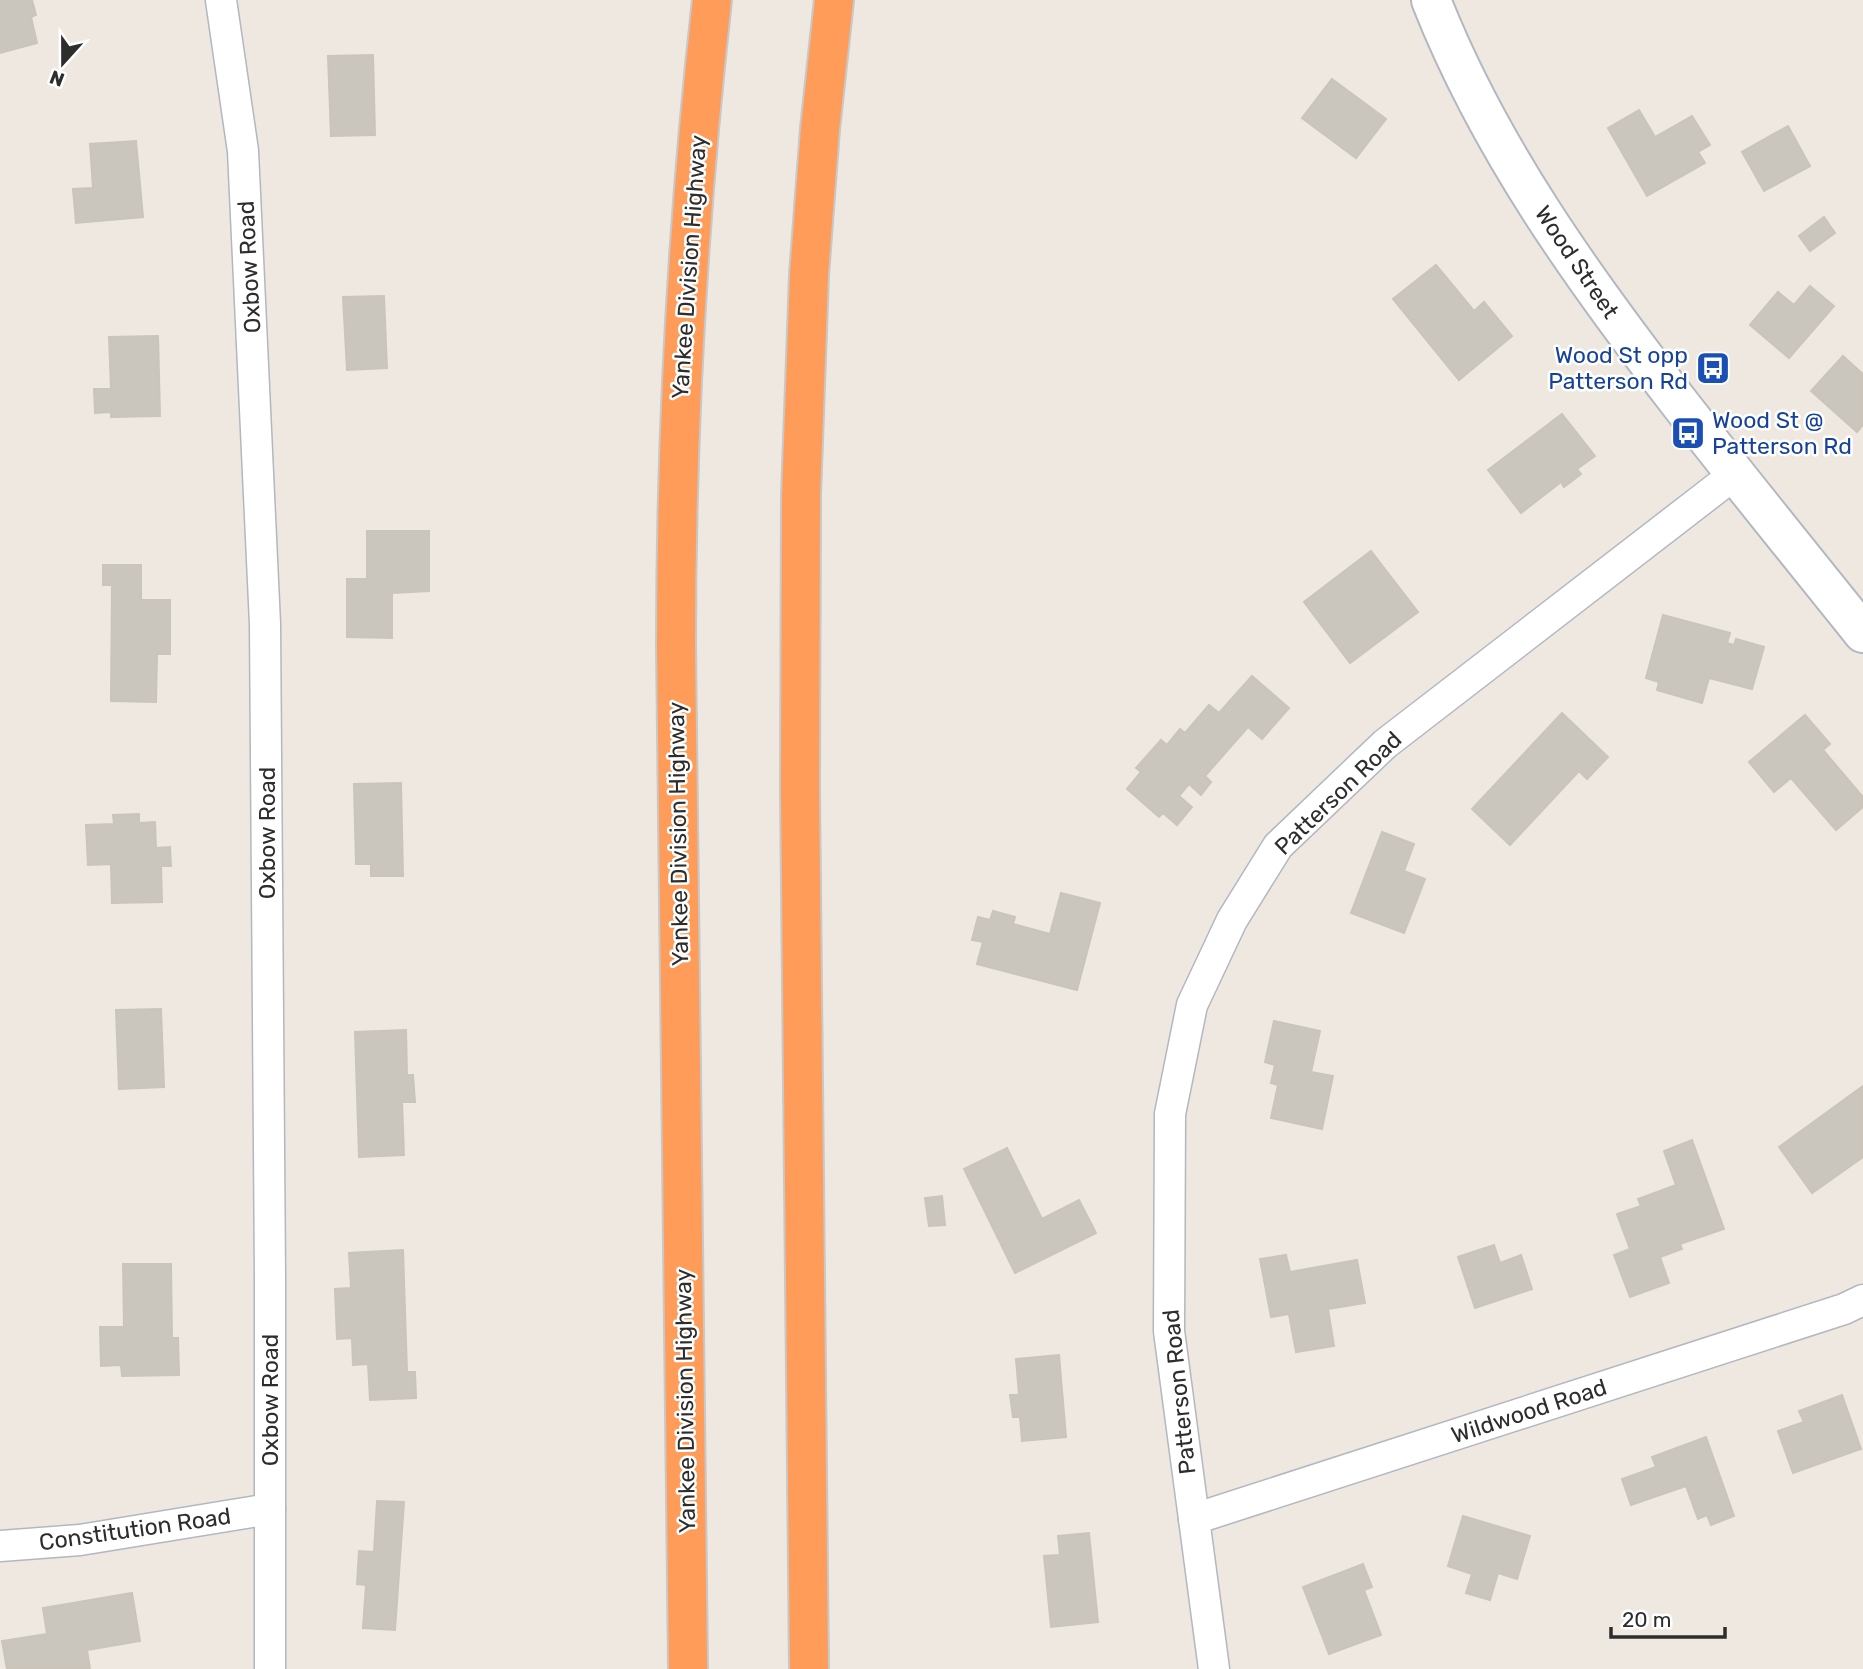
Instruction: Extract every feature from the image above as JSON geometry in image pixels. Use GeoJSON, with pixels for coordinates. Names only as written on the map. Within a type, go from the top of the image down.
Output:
{"type":"FeatureCollection","features":[{"type":"Feature","properties":{"kind":"highway","name":"Yankee Division Highway"},"geometry":{"type":"LineString","coordinates":[[688,1669],[676,645],[677,497],[691,225],[712,0]]}},
{"type":"Feature","properties":{"kind":"highway"},"geometry":{"type":"LineString","coordinates":[[809,1669],[800,777],[802,484],[809,275],[820,130],[834,0]]}},
{"type":"Feature","properties":{"kind":"street","name":"Oxbow Road"},"geometry":{"type":"LineString","coordinates":[[221,0],[243,151],[265,624],[270,1669]]}},
{"type":"Feature","properties":{"kind":"street","name":"Wood Street"},"geometry":{"type":"LineString","coordinates":[[1431,0],[1479,103],[1549,222],[1627,334],[1863,633]]}},
{"type":"Feature","properties":{"kind":"street","name":"Patterson Road"},"geometry":{"type":"LineString","coordinates":[[1214,1669],[1169,1331],[1170,1114],[1192,1004],[1232,920],[1278,846],[1385,744],[1735,474]]}},
{"type":"Feature","properties":{"kind":"street","name":"Wildwood Road"},"geometry":{"type":"LineString","coordinates":[[1194,1519],[1831,1314],[1863,1300]]}},
{"type":"Feature","properties":{"kind":"street","name":"Constitution Road"},"geometry":{"type":"LineString","coordinates":[[0,1546],[80,1540],[270,1509]]}},
{"type":"Feature","properties":{"kind":"building"},"geometry":{"type":"Polygon","coordinates":[[[0,0],[32,0],[36,15],[31,17],[37,43],[0,53],[0,0]]]}},
{"type":"Feature","properties":{"kind":"building"},"geometry":{"type":"Polygon","coordinates":[[[373,55],[375,135],[331,136],[328,56],[373,55]]]}},
{"type":"Feature","properties":{"kind":"building"},"geometry":{"type":"Polygon","coordinates":[[[1332,79],[1386,119],[1356,158],[1302,118],[1332,79]]]}},
{"type":"Feature","properties":{"kind":"building"},"geometry":{"type":"Polygon","coordinates":[[[1639,110],[1655,137],[1692,116],[1710,145],[1698,152],[1705,163],[1647,196],[1608,128],[1639,110]]]}},
{"type":"Feature","properties":{"kind":"building"},"geometry":{"type":"Polygon","coordinates":[[[1788,126],[1810,166],[1764,191],[1742,152],[1788,126]]]}},
{"type":"Feature","properties":{"kind":"building"},"geometry":{"type":"Polygon","coordinates":[[[136,141],[143,217],[76,223],[73,189],[93,188],[90,144],[136,141]]]}},
{"type":"Feature","properties":{"kind":"building"},"geometry":{"type":"Polygon","coordinates":[[[1824,217],[1835,233],[1810,251],[1799,236],[1824,217]]]}},
{"type":"Feature","properties":{"kind":"building"},"geometry":{"type":"Polygon","coordinates":[[[1436,265],[1474,311],[1484,302],[1512,336],[1459,380],[1393,299],[1436,265]]]}},
{"type":"Feature","properties":{"kind":"building"},"geometry":{"type":"Polygon","coordinates":[[[1810,286],[1834,306],[1789,358],[1750,325],[1778,292],[1794,305],[1810,286]]]}},
{"type":"Feature","properties":{"kind":"building"},"geometry":{"type":"Polygon","coordinates":[[[384,296],[387,368],[347,370],[343,297],[384,296]]]}},
{"type":"Feature","properties":{"kind":"building"},"geometry":{"type":"Polygon","coordinates":[[[158,336],[160,416],[111,417],[111,412],[95,413],[94,389],[111,389],[109,337],[158,336]]]}},
{"type":"Feature","properties":{"kind":"building"},"geometry":{"type":"Polygon","coordinates":[[[1843,356],[1863,374],[1863,425],[1857,432],[1811,391],[1843,356]]]}},
{"type":"Feature","properties":{"kind":"building"},"geometry":{"type":"Polygon","coordinates":[[[1562,414],[1595,456],[1577,469],[1581,474],[1564,487],[1561,482],[1521,513],[1488,470],[1562,414]]]}},
{"type":"Feature","properties":{"kind":"building"},"geometry":{"type":"Polygon","coordinates":[[[367,531],[429,531],[429,591],[392,593],[392,638],[347,637],[347,579],[367,579],[367,531]]]}},
{"type":"Feature","properties":{"kind":"building"},"geometry":{"type":"Polygon","coordinates":[[[1371,551],[1418,612],[1350,663],[1304,602],[1371,551]]]}},
{"type":"Feature","properties":{"kind":"building"},"geometry":{"type":"Polygon","coordinates":[[[103,565],[141,565],[141,600],[170,600],[170,654],[157,654],[156,702],[111,701],[112,585],[103,585],[103,565]]]}},
{"type":"Feature","properties":{"kind":"building"},"geometry":{"type":"Polygon","coordinates":[[[1663,615],[1730,633],[1727,643],[1734,645],[1736,639],[1764,647],[1752,689],[1709,678],[1702,703],[1657,690],[1659,682],[1646,678],[1663,615]]]}},
{"type":"Feature","properties":{"kind":"building"},"geometry":{"type":"Polygon","coordinates":[[[1252,676],[1289,708],[1262,739],[1248,727],[1205,776],[1211,782],[1201,795],[1189,784],[1179,796],[1192,807],[1177,825],[1163,813],[1159,817],[1127,789],[1141,772],[1136,768],[1161,740],[1167,745],[1180,729],[1185,733],[1209,705],[1219,713],[1252,676]]]}},
{"type":"Feature","properties":{"kind":"building"},"geometry":{"type":"Polygon","coordinates":[[[1562,713],[1608,757],[1587,779],[1579,771],[1510,845],[1472,809],[1562,713]]]}},
{"type":"Feature","properties":{"kind":"building"},"geometry":{"type":"Polygon","coordinates":[[[1805,715],[1830,744],[1823,750],[1863,797],[1863,807],[1836,830],[1791,778],[1774,792],[1749,762],[1805,715]]]}},
{"type":"Feature","properties":{"kind":"building"},"geometry":{"type":"Polygon","coordinates":[[[401,783],[403,876],[371,876],[371,864],[356,864],[354,784],[401,783]]]}},
{"type":"Feature","properties":{"kind":"building"},"geometry":{"type":"Polygon","coordinates":[[[139,814],[139,823],[155,822],[156,848],[170,847],[171,866],[161,866],[162,902],[112,903],[111,864],[88,865],[86,825],[114,824],[113,815],[139,814]]]}},
{"type":"Feature","properties":{"kind":"building"},"geometry":{"type":"Polygon","coordinates":[[[1382,832],[1414,844],[1404,871],[1425,879],[1404,933],[1351,913],[1382,832]]]}},
{"type":"Feature","properties":{"kind":"building"},"geometry":{"type":"Polygon","coordinates":[[[1061,893],[1100,903],[1077,990],[977,964],[983,942],[972,940],[978,917],[990,920],[993,911],[1015,917],[1013,924],[1050,934],[1061,893]]]}},
{"type":"Feature","properties":{"kind":"building"},"geometry":{"type":"Polygon","coordinates":[[[161,1009],[164,1087],[119,1089],[116,1010],[161,1009]]]}},
{"type":"Feature","properties":{"kind":"building"},"geometry":{"type":"Polygon","coordinates":[[[1274,1021],[1320,1031],[1311,1072],[1333,1076],[1322,1129],[1271,1118],[1278,1085],[1271,1083],[1275,1065],[1265,1062],[1274,1021]]]}},
{"type":"Feature","properties":{"kind":"building"},"geometry":{"type":"Polygon","coordinates":[[[406,1030],[407,1075],[413,1075],[415,1102],[402,1102],[404,1155],[359,1157],[355,1032],[406,1030]]]}},
{"type":"Feature","properties":{"kind":"building"},"geometry":{"type":"Polygon","coordinates":[[[1863,1086],[1863,1157],[1812,1193],[1779,1147],[1863,1086]]]}},
{"type":"Feature","properties":{"kind":"building"},"geometry":{"type":"Polygon","coordinates":[[[1692,1140],[1724,1229],[1680,1244],[1682,1249],[1660,1257],[1669,1283],[1630,1297],[1614,1255],[1630,1249],[1617,1214],[1641,1206],[1638,1199],[1676,1185],[1664,1151],[1692,1140]]]}},
{"type":"Feature","properties":{"kind":"building"},"geometry":{"type":"Polygon","coordinates":[[[1007,1148],[1042,1219],[1079,1200],[1096,1233],[1015,1273],[964,1169],[1007,1148]]]}},
{"type":"Feature","properties":{"kind":"building"},"geometry":{"type":"Polygon","coordinates":[[[942,1196],[945,1225],[929,1226],[925,1198],[942,1196]]]}},
{"type":"Feature","properties":{"kind":"building"},"geometry":{"type":"Polygon","coordinates":[[[1494,1245],[1500,1263],[1521,1255],[1532,1289],[1475,1308],[1458,1257],[1494,1245]]]}},
{"type":"Feature","properties":{"kind":"building"},"geometry":{"type":"Polygon","coordinates":[[[403,1250],[407,1372],[415,1372],[416,1398],[370,1400],[368,1364],[353,1365],[352,1338],[337,1339],[335,1289],[351,1288],[349,1253],[403,1250]]]}},
{"type":"Feature","properties":{"kind":"building"},"geometry":{"type":"Polygon","coordinates":[[[1286,1255],[1290,1272],[1357,1260],[1365,1303],[1328,1309],[1334,1346],[1296,1352],[1289,1314],[1271,1317],[1260,1259],[1286,1255]]]}},
{"type":"Feature","properties":{"kind":"building"},"geometry":{"type":"Polygon","coordinates":[[[123,1264],[171,1264],[172,1338],[178,1338],[179,1375],[122,1376],[121,1365],[101,1366],[100,1327],[124,1327],[123,1264]]]}},
{"type":"Feature","properties":{"kind":"building"},"geometry":{"type":"Polygon","coordinates":[[[1059,1355],[1066,1437],[1022,1441],[1020,1417],[1013,1417],[1010,1395],[1019,1395],[1016,1359],[1059,1355]]]}},
{"type":"Feature","properties":{"kind":"building"},"geometry":{"type":"Polygon","coordinates":[[[1842,1395],[1861,1449],[1793,1473],[1778,1431],[1804,1422],[1799,1411],[1842,1395]]]}},
{"type":"Feature","properties":{"kind":"building"},"geometry":{"type":"Polygon","coordinates":[[[1706,1437],[1734,1516],[1711,1525],[1707,1515],[1698,1519],[1686,1486],[1631,1505],[1622,1479],[1656,1467],[1652,1457],[1706,1437]]]}},
{"type":"Feature","properties":{"kind":"building"},"geometry":{"type":"Polygon","coordinates":[[[377,1501],[404,1502],[395,1630],[363,1628],[366,1585],[357,1584],[359,1551],[374,1552],[377,1501]]]}},
{"type":"Feature","properties":{"kind":"building"},"geometry":{"type":"Polygon","coordinates":[[[1463,1516],[1530,1536],[1517,1579],[1498,1573],[1490,1600],[1466,1593],[1472,1574],[1448,1566],[1463,1516]]]}},
{"type":"Feature","properties":{"kind":"building"},"geometry":{"type":"Polygon","coordinates":[[[1089,1533],[1098,1622],[1051,1627],[1044,1556],[1060,1555],[1058,1536],[1089,1533]]]}},
{"type":"Feature","properties":{"kind":"building"},"geometry":{"type":"Polygon","coordinates":[[[1363,1564],[1372,1587],[1364,1590],[1381,1635],[1329,1654],[1303,1587],[1363,1564]]]}},
{"type":"Feature","properties":{"kind":"building"},"geometry":{"type":"Polygon","coordinates":[[[132,1593],[140,1641],[87,1650],[90,1669],[7,1669],[2,1641],[47,1634],[43,1608],[132,1593]]]}},
{"type":"Feature","properties":{"kind":"place","name":"Wood St opp Patterson Rd"},"geometry":{"type":"Point","coordinates":[1713,368]}},
{"type":"Feature","properties":{"kind":"place","name":"Wood St @ Patterson Rd"},"geometry":{"type":"Point","coordinates":[1688,433]}}]}
